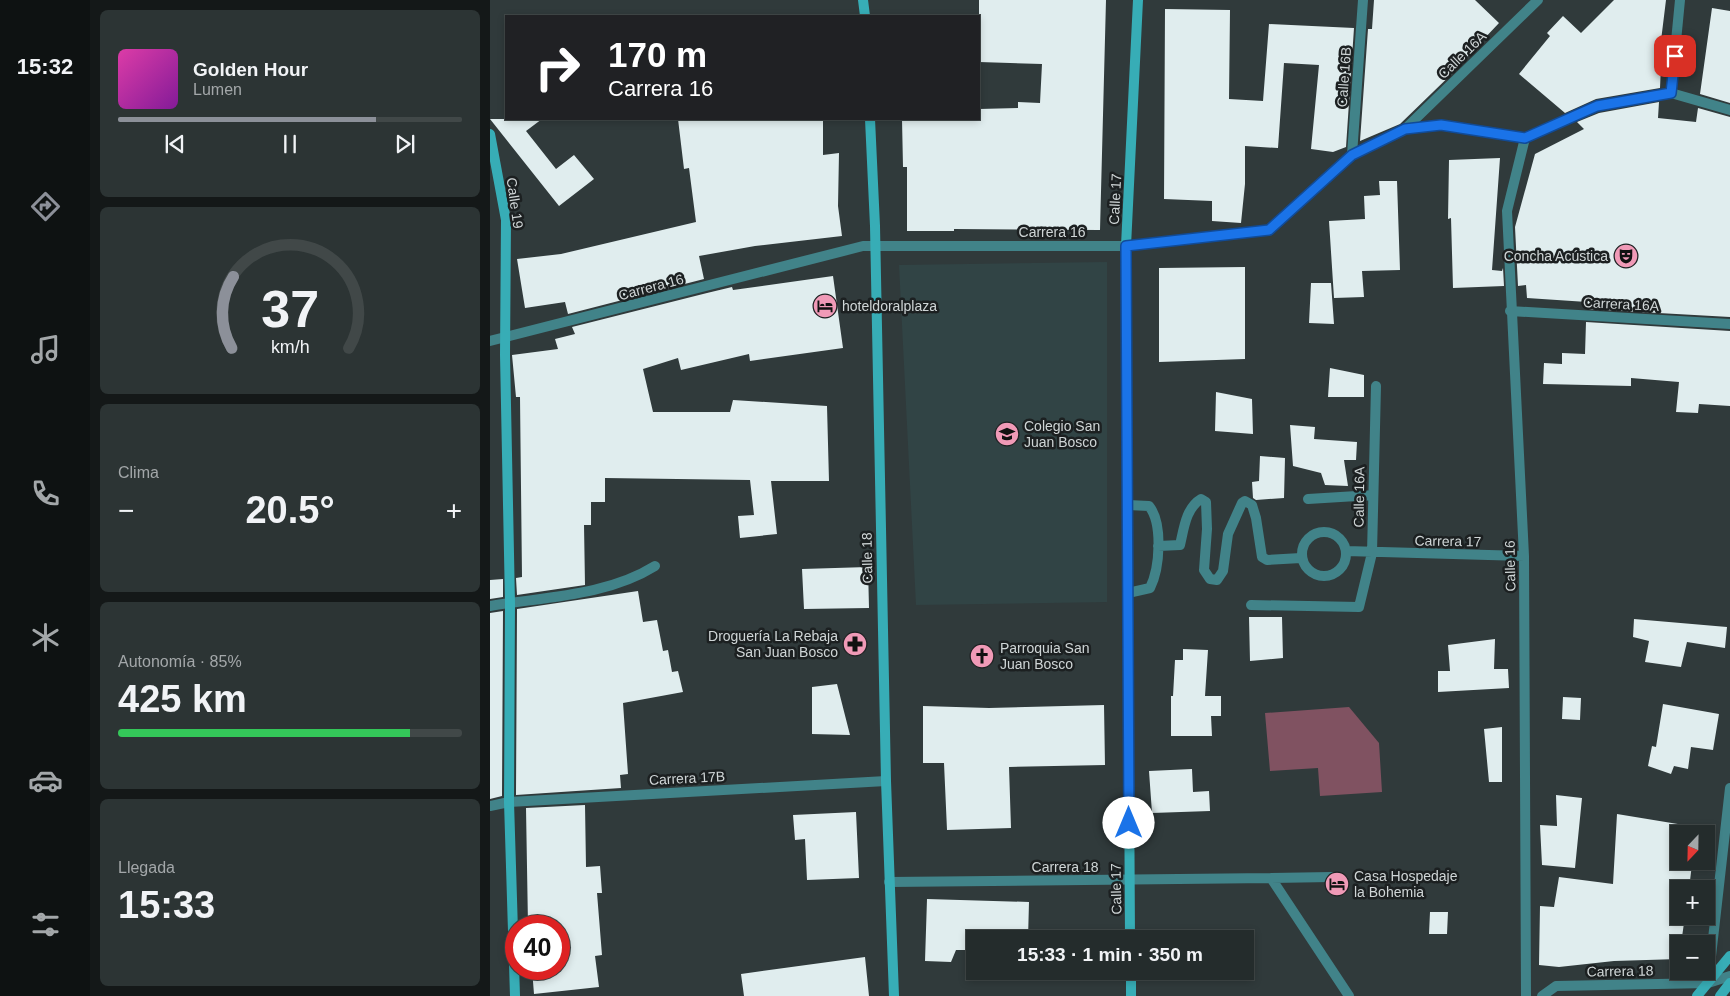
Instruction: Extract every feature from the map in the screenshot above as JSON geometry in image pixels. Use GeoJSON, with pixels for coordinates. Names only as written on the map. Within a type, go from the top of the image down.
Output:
{"type":"FeatureCollection","features":[{"type":"Feature","properties":{"kind":"street"},"geometry":{"type":"LineString","coordinates":[[863,0],[865,15]]}},
{"type":"Feature","properties":{"kind":"street","name":"Calle 17"},"geometry":{"type":"LineString","coordinates":[[1130,930],[1126,246],[1138,0]]}},
{"type":"Feature","properties":{"kind":"street","name":"Calle 16B"},"geometry":{"type":"LineString","coordinates":[[1352,155],[1363,0]]}},
{"type":"Feature","properties":{"kind":"street","name":"Calle 16A"},"geometry":{"type":"LineString","coordinates":[[1405,129],[1538,0]]}},
{"type":"Feature","properties":{"kind":"street"},"geometry":{"type":"LineString","coordinates":[[1671,93],[1680,0]]}},
{"type":"Feature","properties":{"kind":"street"},"geometry":{"type":"LineString","coordinates":[[1525,138],[1597,106],[1671,93],[1730,110]]}},
{"type":"Feature","properties":{"kind":"street","name":"Calle 18"},"geometry":{"type":"LineString","coordinates":[[870,120],[886,781],[894,996]]}},
{"type":"Feature","properties":{"kind":"street","name":"Carrera 16"},"geometry":{"type":"LineString","coordinates":[[490,342],[874,244],[1126,246],[1269,230],[1352,155],[1405,129],[1441,125],[1525,138]]}},
{"type":"Feature","properties":{"kind":"street","name":"Calle 19"},"geometry":{"type":"LineString","coordinates":[[490,134],[506,220],[510,603],[509,802],[515,996]]}},
{"type":"Feature","properties":{"kind":"street","name":"Calle 16"},"geometry":{"type":"LineString","coordinates":[[1525,138],[1507,212],[1510,311],[1524,556],[1526,996]]}},
{"type":"Feature","properties":{"kind":"street","name":"Carrera 16A"},"geometry":{"type":"LineString","coordinates":[[1510,311],[1730,324]]}},
{"type":"Feature","properties":{"kind":"street","name":"Calle 16A"},"geometry":{"type":"LineString","coordinates":[[1251,605],[1359,607],[1372,553],[1376,386]]}},
{"type":"Feature","properties":{"kind":"street"},"geometry":{"type":"LineString","coordinates":[[1308,499],[1372,495]]}},
{"type":"Feature","properties":{"kind":"street"},"geometry":{"type":"LineString","coordinates":[[1158,546],[1180,545],[1185,522],[1193,504],[1201,499],[1206,502],[1207,529],[1204,570],[1210,579],[1217,580],[1223,571],[1228,534],[1242,503],[1245,501],[1252,505],[1256,518],[1262,557],[1268,560],[1301,558]]}},
{"type":"Feature","properties":{"kind":"street"},"geometry":{"type":"LineString","coordinates":[[1128,505],[1148,506],[1153,511],[1158,546],[1156,576],[1150,588],[1128,593]]}},
{"type":"Feature","properties":{"kind":"street"},"geometry":{"type":"LineString","coordinates":[[1319,532],[1328,532],[1336,536],[1346,551],[1342,568],[1335,574],[1326,576],[1318,576],[1310,572],[1301,558],[1305,542],[1311,535],[1319,532]]}},
{"type":"Feature","properties":{"kind":"street","name":"Carrera 17"},"geometry":{"type":"LineString","coordinates":[[1346,551],[1524,556]]}},
{"type":"Feature","properties":{"kind":"street"},"geometry":{"type":"LineString","coordinates":[[490,606],[597,589],[636,578],[655,566]]}},
{"type":"Feature","properties":{"kind":"street","name":"Carrera 17B"},"geometry":{"type":"LineString","coordinates":[[490,806],[509,802],[886,781]]}},
{"type":"Feature","properties":{"kind":"street"},"geometry":{"type":"LineString","coordinates":[[1708,983],[1730,788]]}},
{"type":"Feature","properties":{"kind":"street","name":"Carrera 18"},"geometry":{"type":"LineString","coordinates":[[889,882],[1129,881],[1332,877]]}},
{"type":"Feature","properties":{"kind":"street"},"geometry":{"type":"LineString","coordinates":[[1271,878],[1350,996]]}},
{"type":"Feature","properties":{"kind":"street"},"geometry":{"type":"LineString","coordinates":[[1697,996],[1730,956]]}},
{"type":"Feature","properties":{"kind":"street","name":"Carrera 18"},"geometry":{"type":"LineString","coordinates":[[1542,996],[1556,986],[1708,983],[1730,976]]}},
{"type":"Feature","properties":{"kind":"street"},"geometry":{"type":"LineString","coordinates":[[1131,980],[1131,996]]}},
{"type":"Feature","properties":{"kind":"street"},"geometry":{"type":"LineString","coordinates":[[1720,996],[1730,983]]}},
{"type":"Feature","properties":{"kind":"shaded area","name":"Colegio San Juan Bosco"},"geometry":{"type":"Polygon","coordinates":[[[1107,262],[1107,602],[916,605],[899,265],[1107,262]]]}},
{"type":"Feature","properties":{"kind":"shaded area"},"geometry":{"type":"Polygon","coordinates":[[[1349,707],[1379,743],[1382,792],[1320,796],[1318,768],[1270,771],[1265,713],[1349,707]]]}},
{"type":"Feature","properties":{"kind":"building"},"geometry":{"type":"Polygon","coordinates":[[[979,0],[1106,0],[1100,230],[954,229],[954,231],[907,231],[907,167],[903,167],[902,120],[980,120],[980,109],[1018,108],[1018,102],[1040,103],[1042,64],[980,62],[979,0]]]}},
{"type":"Feature","properties":{"kind":"building"},"geometry":{"type":"Polygon","coordinates":[[[1374,0],[1475,0],[1499,23],[1465,61],[1400,124],[1360,141],[1368,29],[1372,29],[1374,0]]]}},
{"type":"Feature","properties":{"kind":"building"},"geometry":{"type":"Polygon","coordinates":[[[1614,0],[1666,0],[1658,65],[1661,66],[1660,88],[1596,99],[1565,113],[1519,74],[1550,36],[1547,33],[1563,16],[1581,33],[1614,0]]]}},
{"type":"Feature","properties":{"kind":"building"},"geometry":{"type":"Polygon","coordinates":[[[1712,8],[1730,11],[1730,103],[1700,94],[1712,8]]]}},
{"type":"Feature","properties":{"kind":"building"},"geometry":{"type":"Polygon","coordinates":[[[1165,9],[1230,10],[1229,99],[1263,101],[1269,24],[1354,28],[1346,147],[1333,152],[1311,149],[1319,65],[1284,63],[1278,148],[1245,146],[1245,184],[1241,223],[1212,221],[1212,201],[1164,199],[1165,9]]]}},
{"type":"Feature","properties":{"kind":"building","name":"Concha Acústica"},"geometry":{"type":"Polygon","coordinates":[[[1659,102],[1658,118],[1696,122],[1698,108],[1730,117],[1730,317],[1587,309],[1587,302],[1527,298],[1526,285],[1518,286],[1515,227],[1535,154],[1584,129],[1577,122],[1599,113],[1659,102]]]}},
{"type":"Feature","properties":{"kind":"building"},"geometry":{"type":"Polygon","coordinates":[[[490,119],[541,120],[526,131],[556,169],[574,155],[594,179],[559,206],[490,119]]]}},
{"type":"Feature","properties":{"kind":"building"},"geometry":{"type":"Polygon","coordinates":[[[678,120],[823,120],[823,155],[839,153],[838,206],[842,236],[755,246],[699,256],[704,279],[568,314],[565,302],[525,308],[517,259],[561,254],[696,222],[689,168],[684,169],[678,120]]]}},
{"type":"Feature","properties":{"kind":"building"},"geometry":{"type":"Polygon","coordinates":[[[1500,158],[1492,270],[1502,271],[1503,268],[1504,286],[1453,288],[1451,218],[1448,219],[1449,160],[1500,158]]]}},
{"type":"Feature","properties":{"kind":"building"},"geometry":{"type":"Polygon","coordinates":[[[1379,181],[1397,181],[1400,270],[1362,271],[1364,297],[1334,298],[1329,221],[1365,219],[1364,196],[1380,195],[1379,181]]]}},
{"type":"Feature","properties":{"kind":"building"},"geometry":{"type":"Polygon","coordinates":[[[1245,267],[1245,359],[1159,362],[1159,268],[1245,267]]]}},
{"type":"Feature","properties":{"kind":"building"},"geometry":{"type":"Polygon","coordinates":[[[833,276],[843,348],[750,361],[749,354],[681,370],[678,358],[643,369],[653,412],[730,412],[733,400],[827,406],[829,481],[771,481],[777,534],[740,538],[738,516],[754,515],[750,480],[605,478],[605,502],[591,502],[591,525],[584,525],[585,585],[517,595],[516,578],[522,577],[520,397],[516,397],[512,355],[558,349],[555,339],[575,334],[572,327],[707,293],[732,287],[733,290],[833,276]]]}},
{"type":"Feature","properties":{"kind":"building"},"geometry":{"type":"Polygon","coordinates":[[[1311,283],[1331,283],[1334,324],[1309,323],[1311,283]]]}},
{"type":"Feature","properties":{"kind":"building"},"geometry":{"type":"Polygon","coordinates":[[[1586,322],[1730,331],[1730,406],[1699,404],[1698,413],[1676,412],[1679,382],[1631,378],[1631,386],[1543,384],[1544,363],[1562,364],[1562,353],[1585,354],[1586,322]]]}},
{"type":"Feature","properties":{"kind":"building"},"geometry":{"type":"Polygon","coordinates":[[[1330,368],[1364,375],[1364,397],[1328,397],[1330,368]]]}},
{"type":"Feature","properties":{"kind":"building"},"geometry":{"type":"Polygon","coordinates":[[[1216,392],[1252,399],[1253,434],[1215,431],[1216,392]]]}},
{"type":"Feature","properties":{"kind":"building"},"geometry":{"type":"Polygon","coordinates":[[[1290,425],[1315,427],[1314,439],[1357,442],[1356,460],[1344,460],[1348,486],[1325,485],[1321,473],[1293,466],[1290,425]]]}},
{"type":"Feature","properties":{"kind":"building"},"geometry":{"type":"Polygon","coordinates":[[[1260,456],[1285,458],[1284,498],[1256,500],[1253,498],[1252,482],[1259,481],[1260,456]]]}},
{"type":"Feature","properties":{"kind":"building"},"geometry":{"type":"Polygon","coordinates":[[[868,567],[869,608],[804,609],[802,569],[868,567]]]}},
{"type":"Feature","properties":{"kind":"building"},"geometry":{"type":"Polygon","coordinates":[[[503,579],[503,597],[490,599],[490,580],[503,579]]]}},
{"type":"Feature","properties":{"kind":"building"},"geometry":{"type":"Polygon","coordinates":[[[638,591],[643,622],[657,620],[663,651],[668,650],[672,672],[678,671],[683,692],[623,703],[628,774],[620,775],[621,788],[516,795],[517,609],[638,591]]]}},
{"type":"Feature","properties":{"kind":"building"},"geometry":{"type":"Polygon","coordinates":[[[503,611],[502,796],[490,799],[490,613],[503,611]]]}},
{"type":"Feature","properties":{"kind":"building"},"geometry":{"type":"Polygon","coordinates":[[[1249,617],[1282,617],[1283,658],[1250,661],[1249,617]]]}},
{"type":"Feature","properties":{"kind":"building"},"geometry":{"type":"Polygon","coordinates":[[[1634,619],[1727,627],[1725,648],[1687,642],[1681,667],[1645,662],[1649,641],[1633,637],[1634,619]]]}},
{"type":"Feature","properties":{"kind":"building"},"geometry":{"type":"Polygon","coordinates":[[[1495,639],[1494,669],[1508,669],[1509,688],[1438,692],[1438,671],[1450,671],[1448,645],[1495,639]]]}},
{"type":"Feature","properties":{"kind":"building"},"geometry":{"type":"Polygon","coordinates":[[[1183,649],[1208,650],[1205,696],[1221,696],[1221,716],[1211,716],[1212,736],[1171,736],[1171,696],[1173,696],[1175,660],[1183,660],[1183,649]]]}},
{"type":"Feature","properties":{"kind":"building"},"geometry":{"type":"Polygon","coordinates":[[[837,684],[850,735],[812,734],[812,687],[837,684]]]}},
{"type":"Feature","properties":{"kind":"building"},"geometry":{"type":"Polygon","coordinates":[[[1563,697],[1581,698],[1580,720],[1562,719],[1563,697]]]}},
{"type":"Feature","properties":{"kind":"building"},"geometry":{"type":"Polygon","coordinates":[[[1663,704],[1719,714],[1713,750],[1691,747],[1688,769],[1674,766],[1671,774],[1648,766],[1652,746],[1656,747],[1663,704]]]}},
{"type":"Feature","properties":{"kind":"building"},"geometry":{"type":"Polygon","coordinates":[[[1104,705],[1105,765],[1009,767],[1011,828],[947,830],[944,763],[923,763],[923,706],[989,708],[1104,705]]]}},
{"type":"Feature","properties":{"kind":"building"},"geometry":{"type":"Polygon","coordinates":[[[1502,727],[1502,782],[1489,782],[1484,729],[1502,727]]]}},
{"type":"Feature","properties":{"kind":"building"},"geometry":{"type":"Polygon","coordinates":[[[1192,769],[1193,792],[1209,791],[1210,811],[1152,813],[1149,771],[1192,769]]]}},
{"type":"Feature","properties":{"kind":"building"},"geometry":{"type":"Polygon","coordinates":[[[1556,795],[1582,798],[1575,868],[1542,865],[1540,825],[1557,826],[1556,795]]]}},
{"type":"Feature","properties":{"kind":"building"},"geometry":{"type":"Polygon","coordinates":[[[585,805],[586,867],[600,866],[602,893],[597,893],[602,955],[595,956],[599,987],[534,994],[533,980],[570,980],[570,915],[528,915],[526,808],[585,805]]]}},
{"type":"Feature","properties":{"kind":"building"},"geometry":{"type":"Polygon","coordinates":[[[856,812],[859,878],[807,880],[805,839],[795,840],[793,815],[856,812]]]}},
{"type":"Feature","properties":{"kind":"building"},"geometry":{"type":"Polygon","coordinates":[[[1617,814],[1684,825],[1670,825],[1670,870],[1691,870],[1690,880],[1670,880],[1670,925],[1684,925],[1682,935],[1670,935],[1670,959],[1614,961],[1559,967],[1539,965],[1540,906],[1554,907],[1559,877],[1613,884],[1617,814]]]}},
{"type":"Feature","properties":{"kind":"building"},"geometry":{"type":"Polygon","coordinates":[[[927,899],[1029,902],[1028,930],[966,930],[966,950],[956,950],[951,962],[925,961],[927,899]]]}},
{"type":"Feature","properties":{"kind":"building"},"geometry":{"type":"Polygon","coordinates":[[[1430,912],[1448,912],[1447,934],[1429,934],[1430,912]]]}},
{"type":"Feature","properties":{"kind":"building"},"geometry":{"type":"Polygon","coordinates":[[[865,957],[869,996],[744,996],[741,974],[865,957]]]}},
{"type":"Feature","properties":{"kind":"place","name":"Concha Acústica"},"geometry":{"type":"Point","coordinates":[1626,256]}},
{"type":"Feature","properties":{"kind":"place","name":"hoteldoralplaza"},"geometry":{"type":"Point","coordinates":[825,306]}},
{"type":"Feature","properties":{"kind":"place","name":"Colegio San Juan Bosco"},"geometry":{"type":"Point","coordinates":[1007,434]}},
{"type":"Feature","properties":{"kind":"place","name":"Droguería La Rebaja San Juan Bosco"},"geometry":{"type":"Point","coordinates":[855,644]}},
{"type":"Feature","properties":{"kind":"place","name":"Parroquia San Juan Bosco"},"geometry":{"type":"Point","coordinates":[982,656]}},
{"type":"Feature","properties":{"kind":"place","name":"Casa Hospedaje la Bohemia"},"geometry":{"type":"Point","coordinates":[1337,884]}},
{"type":"Feature","properties":{"kind":"route"},"geometry":{"type":"LineString","coordinates":[[1129,823],[1126,246],[1269,230],[1352,155],[1405,129],[1441,125],[1525,138],[1597,106],[1671,93],[1675,56]]}}]}
